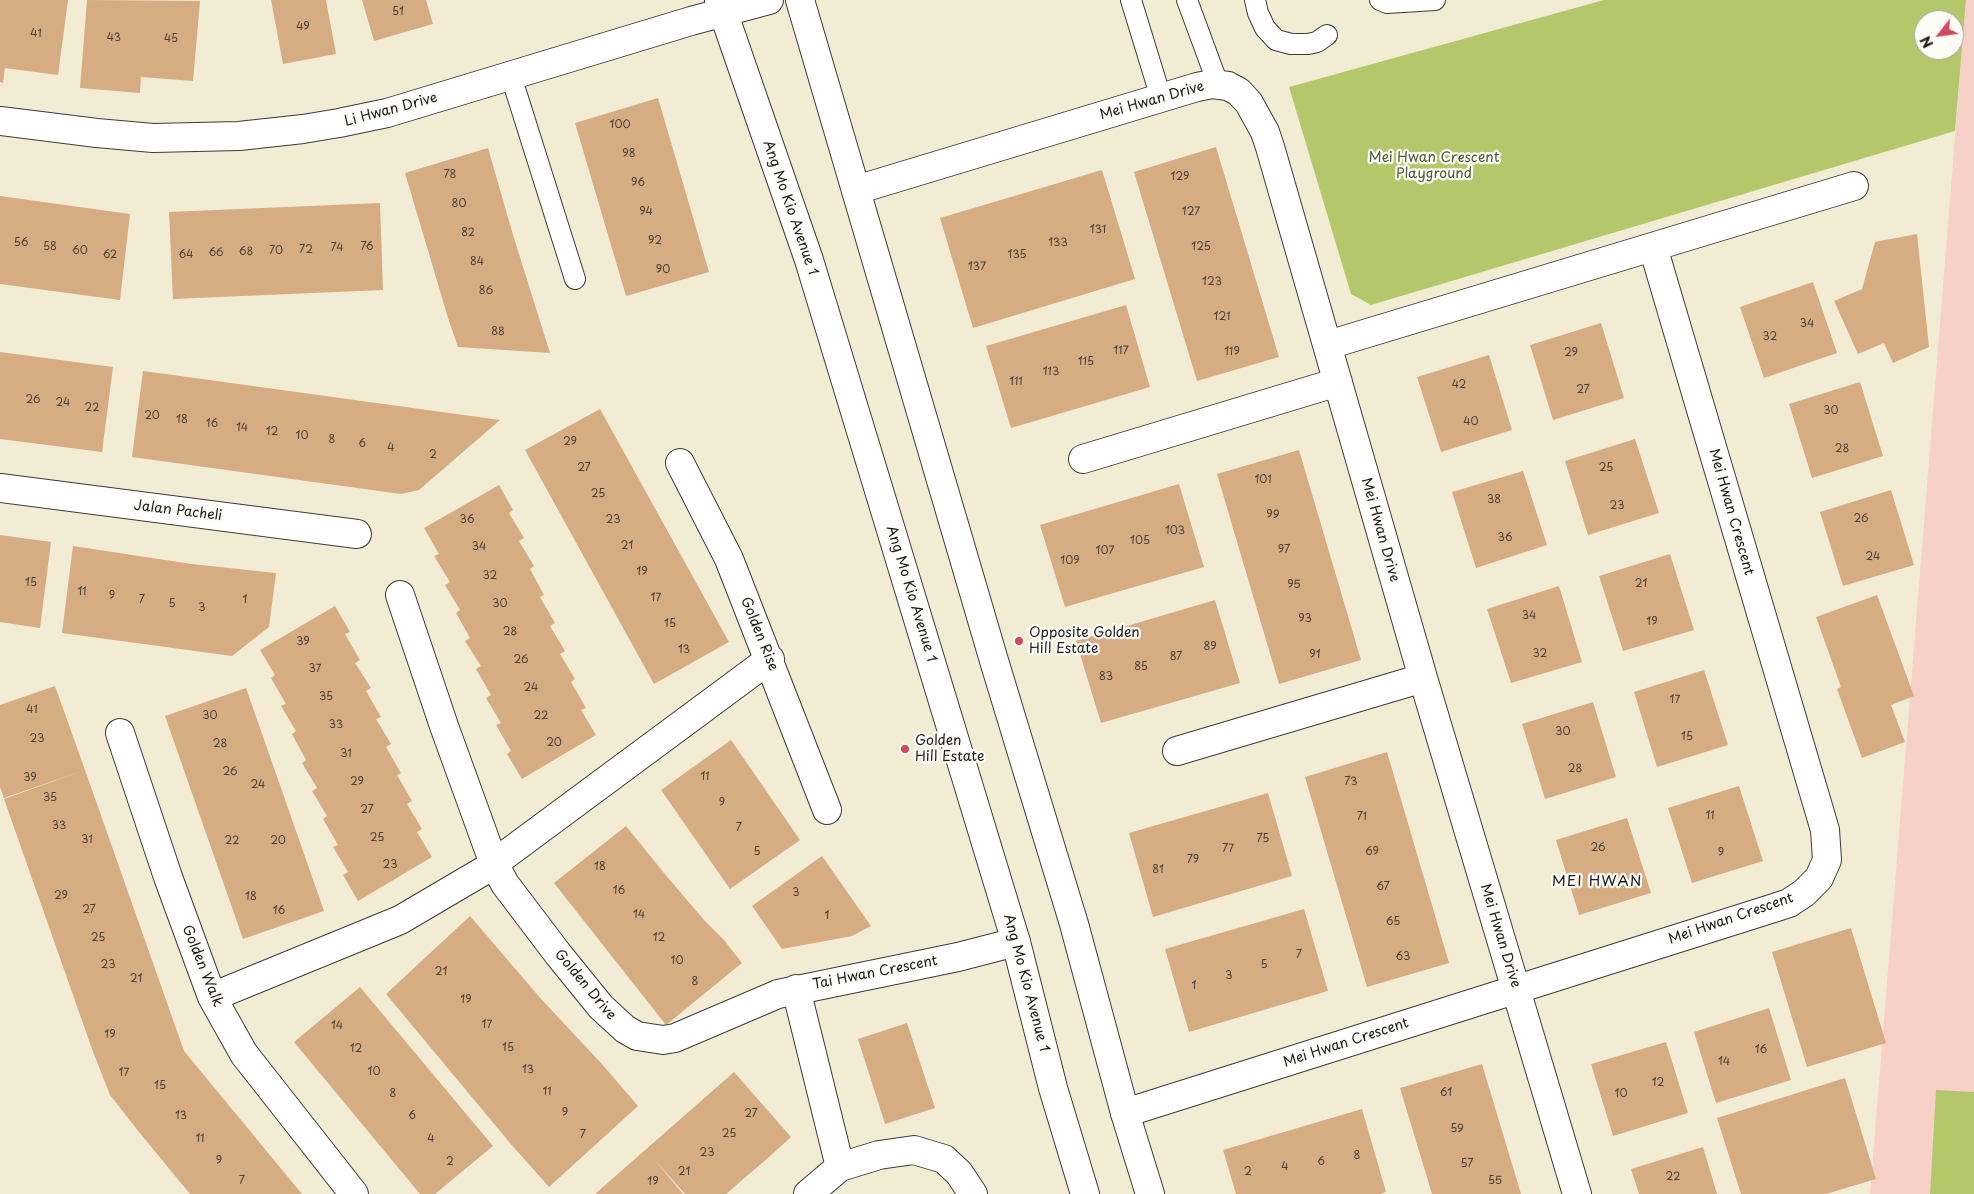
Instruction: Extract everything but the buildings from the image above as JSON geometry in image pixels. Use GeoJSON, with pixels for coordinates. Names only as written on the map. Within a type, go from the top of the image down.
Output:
{"type":"FeatureCollection","features":[{"type":"Feature","properties":{"kind":"street","name":"Li Hwan Drive"},"geometry":{"type":"LineString","coordinates":[[0,121],[153,138],[270,134],[339,124],[387,113],[511,76],[721,6],[769,0]]}},
{"type":"Feature","properties":{"kind":"street"},"geometry":{"type":"LineString","coordinates":[[800,0],[995,664],[1074,924],[1125,1113],[1150,1194]]}},
{"type":"Feature","properties":{"kind":"street","name":"Ang Mo Kio Avenue 1"},"geometry":{"type":"LineString","coordinates":[[721,6],[809,260],[1016,942],[1054,1088],[1085,1194]]}},
{"type":"Feature","properties":{"kind":"street","name":"Mei Hwan Drive"},"geometry":{"type":"LineString","coordinates":[[856,190],[1197,87],[1218,84],[1228,86],[1239,92],[1250,104],[1265,132],[1423,678],[1577,1194]]}},
{"type":"Feature","properties":{"kind":"street"},"geometry":{"type":"LineString","coordinates":[[1328,345],[1854,186]]}},
{"type":"Feature","properties":{"kind":"street","name":"Mei Hwan Crescent"},"geometry":{"type":"LineString","coordinates":[[1125,1113],[1789,902],[1804,893],[1819,878],[1827,860],[1825,830],[1653,246]]}},
{"type":"Feature","properties":{"kind":"street"},"geometry":{"type":"LineString","coordinates":[[1083,459],[1338,382]]}},
{"type":"Feature","properties":{"kind":"street","name":"Golden Rise"},"geometry":{"type":"LineString","coordinates":[[680,463],[729,559],[770,659],[827,810]]}},
{"type":"Feature","properties":{"kind":"street","name":"Jalan Pacheli"},"geometry":{"type":"LineString","coordinates":[[0,488],[357,534]]}},
{"type":"Feature","properties":{"kind":"street","name":"Golden Drive"},"geometry":{"type":"LineString","coordinates":[[400,595],[444,726],[494,864],[505,884],[601,1007],[614,1020],[637,1036],[663,1040],[675,1038],[760,1001],[796,989]]}},
{"type":"Feature","properties":{"kind":"street"},"geometry":{"type":"LineString","coordinates":[[212,997],[400,920],[494,864],[770,659]]}},
{"type":"Feature","properties":{"kind":"street"},"geometry":{"type":"LineString","coordinates":[[1178,751],[1423,678]]}},
{"type":"Feature","properties":{"kind":"street","name":"Golden Walk"},"geometry":{"type":"LineString","coordinates":[[120,733],[168,878],[212,997],[244,1054],[354,1194]]}},
{"type":"Feature","properties":{"kind":"street","name":"Tai Hwan Crescent"},"geometry":{"type":"LineString","coordinates":[[840,1167],[796,989],[958,957],[1016,942]]}},
{"type":"Feature","properties":{"kind":"street"},"geometry":{"type":"LineString","coordinates":[[808,1194],[840,1167],[878,1155],[914,1150],[944,1159],[959,1173],[973,1194]]}},
{"type":"Feature","properties":{"kind":"lane"},"geometry":{"type":"LineString","coordinates":[[1131,0],[1161,98]]}},
{"type":"Feature","properties":{"kind":"lane"},"geometry":{"type":"LineString","coordinates":[[1187,0],[1218,84]]}},
{"type":"Feature","properties":{"kind":"lane"},"geometry":{"type":"LineString","coordinates":[[1255,0],[1258,14],[1265,28],[1276,40],[1291,44],[1308,44],[1317,42],[1326,35]]}},
{"type":"Feature","properties":{"kind":"lane"},"geometry":{"type":"LineString","coordinates":[[1380,0],[1387,3],[1436,0]]}},
{"type":"Feature","properties":{"kind":"lane"},"geometry":{"type":"LineString","coordinates":[[511,76],[576,279]]}},
{"type":"Feature","properties":{"kind":"shaded area"},"geometry":{"type":"Polygon","coordinates":[[[1966,0],[1974,0],[1974,1194],[1870,1194],[1961,60],[1964,60],[1966,0]]]}},
{"type":"Feature","properties":{"kind":"green space","name":"Mei Hwan Crescent Playground"},"geometry":{"type":"Polygon","coordinates":[[[1604,0],[1966,0],[1964,24],[1964,10],[1914,10],[1914,60],[1961,60],[1955,131],[1371,305],[1351,294],[1289,87],[1604,0]]]}},
{"type":"Feature","properties":{"kind":"green space"},"geometry":{"type":"Polygon","coordinates":[[[1936,1090],[1974,1092],[1974,1194],[1930,1194],[1936,1090]]]}},
{"type":"Feature","properties":{"kind":"place","name":"Opposite Golden Hill Estate"},"geometry":{"type":"Point","coordinates":[1019,641]}},
{"type":"Feature","properties":{"kind":"place","name":"Golden Hill Estate"},"geometry":{"type":"Point","coordinates":[905,749]}},
{"type":"Feature","properties":{"kind":"district","name":"MEI HWAN"},"geometry":{"type":"Point","coordinates":[1597,882]}}]}
